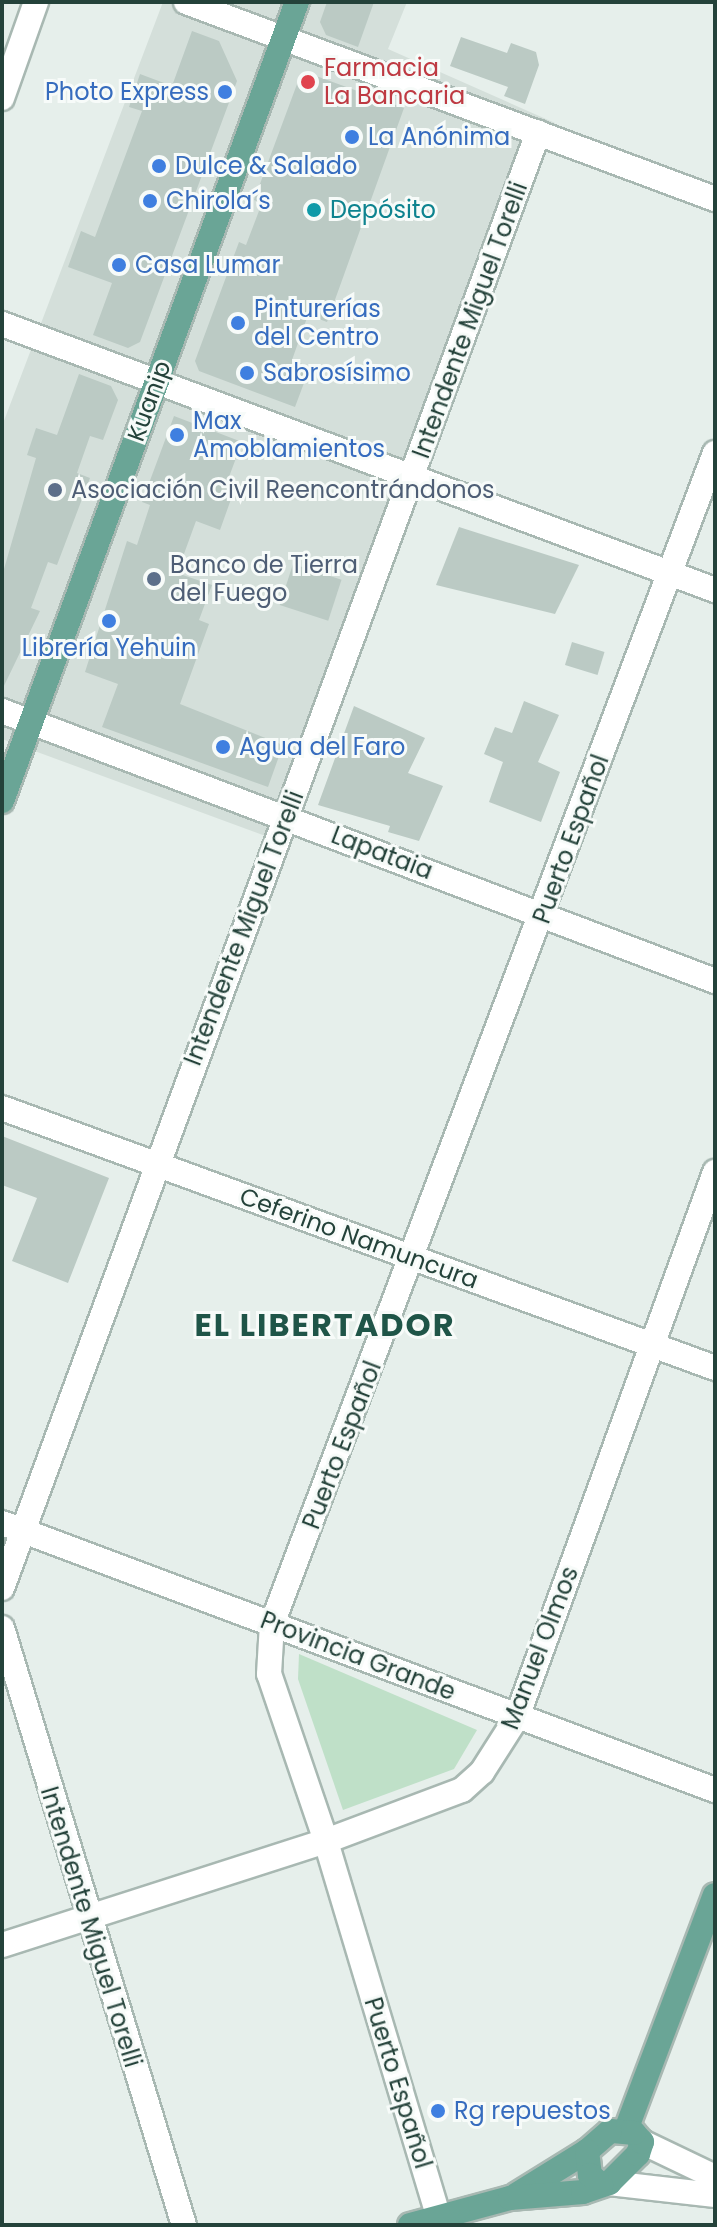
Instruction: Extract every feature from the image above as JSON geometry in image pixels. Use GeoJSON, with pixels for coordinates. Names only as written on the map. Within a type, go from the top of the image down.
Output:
{"type":"FeatureCollection","features":[{"type":"Feature","properties":{"kind":"main road","name":"Kuanip"},"geometry":{"type":"LineString","coordinates":[[2,801],[297,2]]}},
{"type":"Feature","properties":{"kind":"main road"},"geometry":{"type":"LineString","coordinates":[[410,2225],[439,2220],[510,2198],[559,2195],[605,2184],[630,2165],[634,2136],[715,1895]]}},
{"type":"Feature","properties":{"kind":"main road"},"geometry":{"type":"LineString","coordinates":[[510,2198],[587,2151],[610,2131],[634,2136]]}},
{"type":"Feature","properties":{"kind":"main road"},"geometry":{"type":"LineString","coordinates":[[587,2151],[590,2175],[605,2184]]}},
{"type":"Feature","properties":{"kind":"street"},"geometry":{"type":"LineString","coordinates":[[2,98],[36,2]]}},
{"type":"Feature","properties":{"kind":"street"},"geometry":{"type":"LineString","coordinates":[[186,2],[715,199]]}},
{"type":"Feature","properties":{"kind":"street","name":"Intendente Miguel Torelli"},"geometry":{"type":"LineString","coordinates":[[2,1588],[11,1526],[287,817],[538,133]]}},
{"type":"Feature","properties":{"kind":"street"},"geometry":{"type":"LineString","coordinates":[[2,324],[715,590]]}},
{"type":"Feature","properties":{"kind":"street","name":"Puerto Español"},"geometry":{"type":"LineString","coordinates":[[439,2220],[326,1841],[269,1674],[272,1624],[414,1257],[715,453]]}},
{"type":"Feature","properties":{"kind":"street","name":"Lapataia"},"geometry":{"type":"LineString","coordinates":[[2,711],[715,981]]}},
{"type":"Feature","properties":{"kind":"street","name":"Ceferino Namuncura"},"geometry":{"type":"LineString","coordinates":[[2,1108],[715,1368]]}},
{"type":"Feature","properties":{"kind":"street","name":"Manuel Olmos"},"geometry":{"type":"LineString","coordinates":[[2,1945],[326,1841],[462,1790],[500,1748],[517,1717],[715,1172]]}},
{"type":"Feature","properties":{"kind":"street","name":"Provincia Grande"},"geometry":{"type":"LineString","coordinates":[[11,1526],[715,1790]]}},
{"type":"Feature","properties":{"kind":"street","name":"Intendente Miguel Torelli"},"geometry":{"type":"LineString","coordinates":[[2,1628],[87,1919],[184,2225]]}},
{"type":"Feature","properties":{"kind":"street"},"geometry":{"type":"LineString","coordinates":[[634,2136],[715,2177]]}},
{"type":"Feature","properties":{"kind":"street"},"geometry":{"type":"LineString","coordinates":[[605,2184],[715,2195]]}},
{"type":"Feature","properties":{"kind":"shaded area"},"geometry":{"type":"Polygon","coordinates":[[[163,2],[407,2],[388,49],[555,123],[287,844],[2,739],[2,426],[163,2]]]}},
{"type":"Feature","properties":{"kind":"green space"},"geometry":{"type":"Polygon","coordinates":[[[299,1654],[477,1730],[454,1769],[343,1810],[298,1679],[299,1654]]]}},
{"type":"Feature","properties":{"kind":"building"},"geometry":{"type":"Polygon","coordinates":[[[327,2],[374,2],[358,47],[326,35],[320,22],[327,2]]]}},
{"type":"Feature","properties":{"kind":"building"},"geometry":{"type":"Polygon","coordinates":[[[192,31],[219,41],[237,81],[140,342],[128,348],[93,335],[112,283],[68,267],[81,231],[95,237],[142,111],[129,107],[140,74],[172,86],[192,31]]]}},
{"type":"Feature","properties":{"kind":"building"},"geometry":{"type":"Polygon","coordinates":[[[461,37],[507,53],[511,43],[536,52],[539,65],[525,104],[504,96],[508,87],[450,66],[461,37]]]}},
{"type":"Feature","properties":{"kind":"building"},"geometry":{"type":"Polygon","coordinates":[[[308,73],[404,108],[327,322],[308,315],[292,360],[310,367],[295,407],[199,371],[195,361],[239,242],[246,245],[262,203],[254,200],[300,76],[308,73]]]}},
{"type":"Feature","properties":{"kind":"building"},"geometry":{"type":"Polygon","coordinates":[[[79,374],[111,386],[118,400],[103,440],[90,436],[77,473],[90,478],[57,565],[48,562],[31,608],[40,611],[2,690],[2,576],[36,458],[27,455],[36,428],[57,435],[79,374]]]}},
{"type":"Feature","properties":{"kind":"building"},"geometry":{"type":"Polygon","coordinates":[[[174,416],[242,442],[226,485],[235,488],[220,530],[196,521],[177,573],[212,585],[199,620],[209,624],[180,704],[283,745],[268,787],[102,727],[118,684],[85,672],[127,541],[137,545],[150,505],[142,502],[174,416]]]}},
{"type":"Feature","properties":{"kind":"building"},"geometry":{"type":"Polygon","coordinates":[[[459,527],[579,565],[555,614],[436,585],[459,527]]]}},
{"type":"Feature","properties":{"kind":"building"},"geometry":{"type":"Polygon","coordinates":[[[293,564],[342,580],[328,621],[280,605],[293,564]]]}},
{"type":"Feature","properties":{"kind":"building"},"geometry":{"type":"Polygon","coordinates":[[[572,642],[605,652],[597,675],[565,665],[572,642]]]}},
{"type":"Feature","properties":{"kind":"building"},"geometry":{"type":"Polygon","coordinates":[[[524,701],[559,715],[538,762],[560,772],[541,822],[489,802],[503,762],[484,754],[495,727],[512,733],[524,701]]]}},
{"type":"Feature","properties":{"kind":"building"},"geometry":{"type":"Polygon","coordinates":[[[354,706],[425,738],[408,773],[443,786],[419,841],[388,832],[390,826],[318,805],[354,706]]]}},
{"type":"Feature","properties":{"kind":"building"},"geometry":{"type":"Polygon","coordinates":[[[2,1136],[109,1178],[68,1283],[12,1261],[37,1198],[2,1185],[2,1136]]]}},
{"type":"Feature","properties":{"kind":"place","name":"Farmacia La Bancaria"},"geometry":{"type":"Point","coordinates":[308,82]}},
{"type":"Feature","properties":{"kind":"place","name":"Photo Express"},"geometry":{"type":"Point","coordinates":[225,92]}},
{"type":"Feature","properties":{"kind":"place","name":"La Anónima"},"geometry":{"type":"Point","coordinates":[352,137]}},
{"type":"Feature","properties":{"kind":"place","name":"Dulce & Salado"},"geometry":{"type":"Point","coordinates":[159,166]}},
{"type":"Feature","properties":{"kind":"place","name":"Chirola´s"},"geometry":{"type":"Point","coordinates":[150,201]}},
{"type":"Feature","properties":{"kind":"place","name":"Depósito"},"geometry":{"type":"Point","coordinates":[314,210]}},
{"type":"Feature","properties":{"kind":"place","name":"Casa Lumar"},"geometry":{"type":"Point","coordinates":[119,265]}},
{"type":"Feature","properties":{"kind":"place","name":"Pinturerías del Centro"},"geometry":{"type":"Point","coordinates":[238,323]}},
{"type":"Feature","properties":{"kind":"place","name":"Sabrosísimo"},"geometry":{"type":"Point","coordinates":[247,373]}},
{"type":"Feature","properties":{"kind":"place","name":"Max Amoblamientos"},"geometry":{"type":"Point","coordinates":[177,435]}},
{"type":"Feature","properties":{"kind":"place","name":"Asociación Civil Reencontrándonos"},"geometry":{"type":"Point","coordinates":[55,490]}},
{"type":"Feature","properties":{"kind":"place","name":"Banco de Tierra del Fuego"},"geometry":{"type":"Point","coordinates":[154,579]}},
{"type":"Feature","properties":{"kind":"place","name":"Librería Yehuin"},"geometry":{"type":"Point","coordinates":[109,621]}},
{"type":"Feature","properties":{"kind":"place","name":"Agua del Faro"},"geometry":{"type":"Point","coordinates":[223,747]}},
{"type":"Feature","properties":{"kind":"place","name":"Rg repuestos"},"geometry":{"type":"Point","coordinates":[438,2111]}},
{"type":"Feature","properties":{"kind":"district","name":"EL LIBERTADOR"},"geometry":{"type":"Point","coordinates":[325,1325]}}]}
